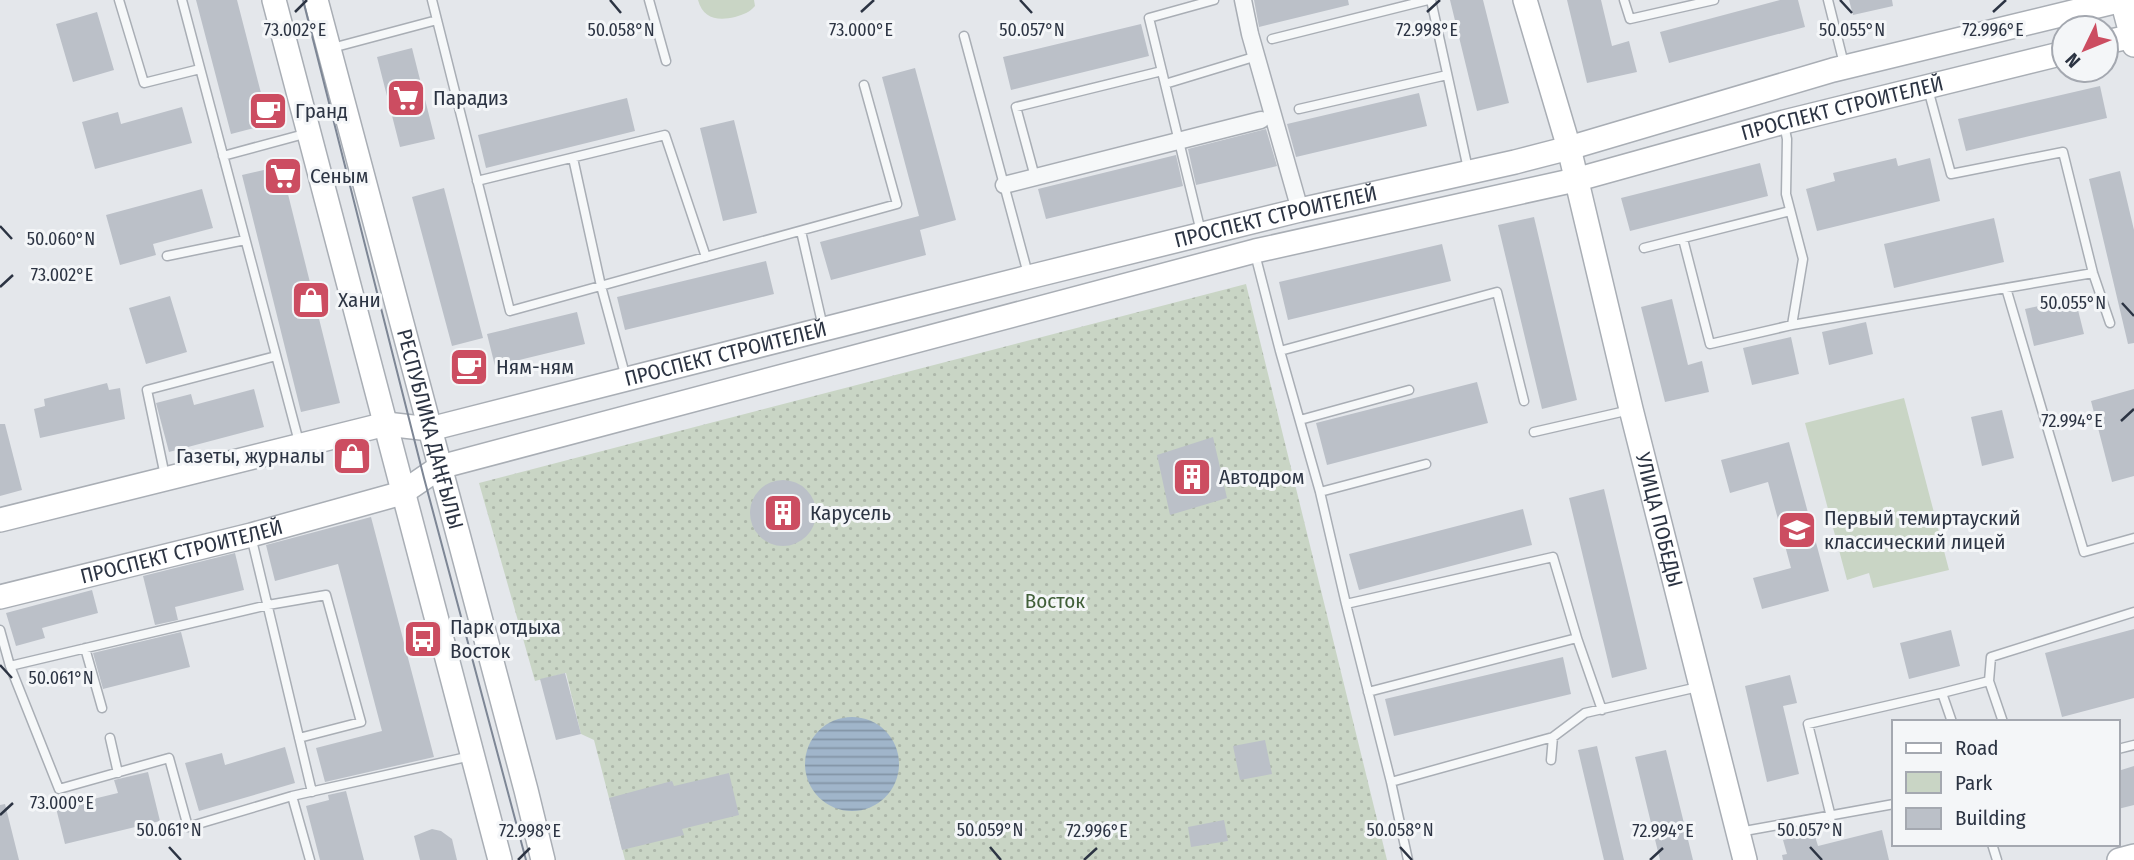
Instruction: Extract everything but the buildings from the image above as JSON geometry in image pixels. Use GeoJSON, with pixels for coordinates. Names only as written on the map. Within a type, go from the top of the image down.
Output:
{"type":"FeatureCollection","features":[{"type":"Feature","properties":{"kind":"street","name":"РЕСПУБЛИКА ДАҢҒЫЛЫ"},"geometry":{"type":"LineString","coordinates":[[274,0],[500,860]]}},
{"type":"Feature","properties":{"kind":"street","name":"РЕСПУБЛИКА ДАҢҒЫЛЫ"},"geometry":{"type":"LineString","coordinates":[[316,0],[526,790],[542,860]]}},
{"type":"Feature","properties":{"kind":"street"},"geometry":{"type":"LineString","coordinates":[[1243,0],[1256,56],[1300,210]]}},
{"type":"Feature","properties":{"kind":"street"},"geometry":{"type":"LineString","coordinates":[[1525,0],[1569,148]]}},
{"type":"Feature","properties":{"kind":"street"},"geometry":{"type":"LineString","coordinates":[[2122,0],[2133,39]]}},
{"type":"Feature","properties":{"kind":"street","name":"ПРОСПЕКТ СТРОИТЕЛЕЙ"},"geometry":{"type":"LineString","coordinates":[[430,429],[1202,234],[1569,148],[1845,67],[2122,0]]}},
{"type":"Feature","properties":{"kind":"street","name":"ПРОСПЕКТ СТРОИТЕЛЕЙ"},"geometry":{"type":"LineString","coordinates":[[0,597],[251,535],[402,493],[440,467],[1255,251],[1576,180],[1784,122],[2050,56]]}},
{"type":"Feature","properties":{"kind":"street"},"geometry":{"type":"LineString","coordinates":[[1004,185],[1261,120]]}},
{"type":"Feature","properties":{"kind":"street","name":"УЛИЦА ПОБЕДЫ"},"geometry":{"type":"LineString","coordinates":[[1569,148],[1745,860]]}},
{"type":"Feature","properties":{"kind":"street"},"geometry":{"type":"LineString","coordinates":[[0,520],[386,424],[430,429]]}},
{"type":"Feature","properties":{"kind":"street"},"geometry":{"type":"LineString","coordinates":[[2119,860],[2134,856]]}},
{"type":"Feature","properties":{"kind":"lane"},"geometry":{"type":"LineString","coordinates":[[119,0],[144,83],[200,69]]}},
{"type":"Feature","properties":{"kind":"lane"},"geometry":{"type":"LineString","coordinates":[[182,0],[300,445]]}},
{"type":"Feature","properties":{"kind":"lane"},"geometry":{"type":"LineString","coordinates":[[432,0],[510,311],[897,204],[864,85]]}},
{"type":"Feature","properties":{"kind":"lane"},"geometry":{"type":"LineString","coordinates":[[649,0],[666,61]]}},
{"type":"Feature","properties":{"kind":"lane"},"geometry":{"type":"LineString","coordinates":[[1202,234],[1149,18],[1214,0]]}},
{"type":"Feature","properties":{"kind":"lane"},"geometry":{"type":"LineString","coordinates":[[1272,39],[1429,0],[1468,172]]}},
{"type":"Feature","properties":{"kind":"lane"},"geometry":{"type":"LineString","coordinates":[[1624,0],[1630,19],[1714,0]]}},
{"type":"Feature","properties":{"kind":"lane"},"geometry":{"type":"LineString","coordinates":[[1828,0],[1845,67]]}},
{"type":"Feature","properties":{"kind":"lane"},"geometry":{"type":"LineString","coordinates":[[329,49],[437,20]]}},
{"type":"Feature","properties":{"kind":"lane"},"geometry":{"type":"LineString","coordinates":[[964,36],[1029,277]]}},
{"type":"Feature","properties":{"kind":"lane"},"geometry":{"type":"LineString","coordinates":[[1165,84],[1256,56]]}},
{"type":"Feature","properties":{"kind":"lane"},"geometry":{"type":"LineString","coordinates":[[1035,177],[1016,107],[1161,71]]}},
{"type":"Feature","properties":{"kind":"lane"},"geometry":{"type":"LineString","coordinates":[[1299,109],[1447,75]]}},
{"type":"Feature","properties":{"kind":"lane"},"geometry":{"type":"LineString","coordinates":[[1927,86],[1951,174],[2063,152],[2093,273],[2110,323]]}},
{"type":"Feature","properties":{"kind":"lane"},"geometry":{"type":"LineString","coordinates":[[1784,122],[1787,139],[1786,194],[1803,259],[1792,325]]}},
{"type":"Feature","properties":{"kind":"lane"},"geometry":{"type":"LineString","coordinates":[[223,156],[308,132]]}},
{"type":"Feature","properties":{"kind":"lane"},"geometry":{"type":"LineString","coordinates":[[477,181],[665,135],[706,257]]}},
{"type":"Feature","properties":{"kind":"lane"},"geometry":{"type":"LineString","coordinates":[[573,158],[601,286],[626,378]]}},
{"type":"Feature","properties":{"kind":"lane"},"geometry":{"type":"LineString","coordinates":[[1644,248],[1790,211]]}},
{"type":"Feature","properties":{"kind":"lane"},"geometry":{"type":"LineString","coordinates":[[801,231],[823,329]]}},
{"type":"Feature","properties":{"kind":"lane"},"geometry":{"type":"LineString","coordinates":[[1683,239],[1710,344],[1792,325],[2093,273]]}},
{"type":"Feature","properties":{"kind":"lane"},"geometry":{"type":"LineString","coordinates":[[167,256],[245,240]]}},
{"type":"Feature","properties":{"kind":"lane"},"geometry":{"type":"LineString","coordinates":[[1255,251],[1320,492],[1408,860]]}},
{"type":"Feature","properties":{"kind":"lane"},"geometry":{"type":"LineString","coordinates":[[2006,288],[2084,552],[2134,538]]}},
{"type":"Feature","properties":{"kind":"lane"},"geometry":{"type":"LineString","coordinates":[[1280,351],[1497,292],[1524,401]]}},
{"type":"Feature","properties":{"kind":"lane"},"geometry":{"type":"LineString","coordinates":[[166,479],[148,390],[276,356]]}},
{"type":"Feature","properties":{"kind":"lane"},"geometry":{"type":"LineString","coordinates":[[1300,420],[1409,390]]}},
{"type":"Feature","properties":{"kind":"lane"},"geometry":{"type":"LineString","coordinates":[[1534,432],[1632,410]]}},
{"type":"Feature","properties":{"kind":"lane"},"geometry":{"type":"LineString","coordinates":[[1320,492],[1426,464]]}},
{"type":"Feature","properties":{"kind":"lane"},"geometry":{"type":"LineString","coordinates":[[251,535],[312,792]]}},
{"type":"Feature","properties":{"kind":"lane"},"geometry":{"type":"LineString","coordinates":[[1346,604],[1553,557],[1602,709]]}},
{"type":"Feature","properties":{"kind":"lane"},"geometry":{"type":"LineString","coordinates":[[10,666],[268,605],[326,595],[361,722],[299,738]]}},
{"type":"Feature","properties":{"kind":"lane"},"geometry":{"type":"LineString","coordinates":[[2002,720],[1989,681],[1991,657],[2134,612]]}},
{"type":"Feature","properties":{"kind":"lane"},"geometry":{"type":"LineString","coordinates":[[0,630],[10,666],[59,789],[169,758],[188,827],[292,796],[472,756]]}},
{"type":"Feature","properties":{"kind":"lane"},"geometry":{"type":"LineString","coordinates":[[1368,692],[1577,638]]}},
{"type":"Feature","properties":{"kind":"lane"},"geometry":{"type":"LineString","coordinates":[[85,648],[102,708]]}},
{"type":"Feature","properties":{"kind":"lane"},"geometry":{"type":"LineString","coordinates":[[1831,817],[1808,724],[1989,681]]}},
{"type":"Feature","properties":{"kind":"lane"},"geometry":{"type":"LineString","coordinates":[[1391,782],[1553,737],[1585,713],[1701,686]]}},
{"type":"Feature","properties":{"kind":"lane"},"geometry":{"type":"LineString","coordinates":[[1942,693],[1951,720]]}},
{"type":"Feature","properties":{"kind":"lane"},"geometry":{"type":"LineString","coordinates":[[1551,760],[1553,737]]}},
{"type":"Feature","properties":{"kind":"lane"},"geometry":{"type":"LineString","coordinates":[[110,738],[118,773]]}},
{"type":"Feature","properties":{"kind":"lane"},"geometry":{"type":"LineString","coordinates":[[292,796],[310,860]]}},
{"type":"Feature","properties":{"kind":"lane"},"geometry":{"type":"LineString","coordinates":[[1738,832],[1892,804]]}},
{"type":"Feature","properties":{"kind":"green space"},"geometry":{"type":"Polygon","coordinates":[[[698,0],[754,0],[755,6],[748,12],[723,19],[707,15],[698,0]]]}},
{"type":"Feature","properties":{"kind":"green space","name":"Восток"},"geometry":{"type":"Polygon","coordinates":[[[1246,284],[1387,860],[625,860],[594,740],[581,734],[566,673],[535,681],[479,483],[1246,284]]]}},
{"type":"Feature","properties":{"kind":"green space"},"geometry":{"type":"Polygon","coordinates":[[[1904,398],[1949,570],[1873,588],[1869,573],[1847,580],[1805,423],[1904,398]]]}},
{"type":"Feature","properties":{"kind":"water"},"geometry":{"type":"Polygon","coordinates":[[[852,717],[870,720],[885,731],[896,746],[899,764],[896,782],[885,797],[870,808],[852,811],[834,808],[819,797],[808,782],[805,764],[808,746],[819,731],[834,720],[852,717]]]}},
{"type":"Feature","properties":{"kind":"tram line"},"geometry":{"type":"LineString","coordinates":[[303,0],[424,478],[526,860]]}},
{"type":"Feature","properties":{"kind":"place","name":"Парадиз"},"geometry":{"type":"Point","coordinates":[406,98]}},
{"type":"Feature","properties":{"kind":"place","name":"Гранд"},"geometry":{"type":"Point","coordinates":[268,111]}},
{"type":"Feature","properties":{"kind":"place","name":"Сеным"},"geometry":{"type":"Point","coordinates":[283,176]}},
{"type":"Feature","properties":{"kind":"place","name":"Хани"},"geometry":{"type":"Point","coordinates":[311,300]}},
{"type":"Feature","properties":{"kind":"place","name":"Ням-ням"},"geometry":{"type":"Point","coordinates":[469,367]}},
{"type":"Feature","properties":{"kind":"place","name":"Газеты, журналы"},"geometry":{"type":"Point","coordinates":[352,456]}},
{"type":"Feature","properties":{"kind":"place","name":"Автодром"},"geometry":{"type":"Point","coordinates":[1192,477]}},
{"type":"Feature","properties":{"kind":"place","name":"Карусель"},"geometry":{"type":"Point","coordinates":[783,513]}},
{"type":"Feature","properties":{"kind":"place","name":"Первый темиртауский классический лицей"},"geometry":{"type":"Point","coordinates":[1797,530]}},
{"type":"Feature","properties":{"kind":"place","name":"Парк отдыха Восток"},"geometry":{"type":"Point","coordinates":[423,639]}}]}
